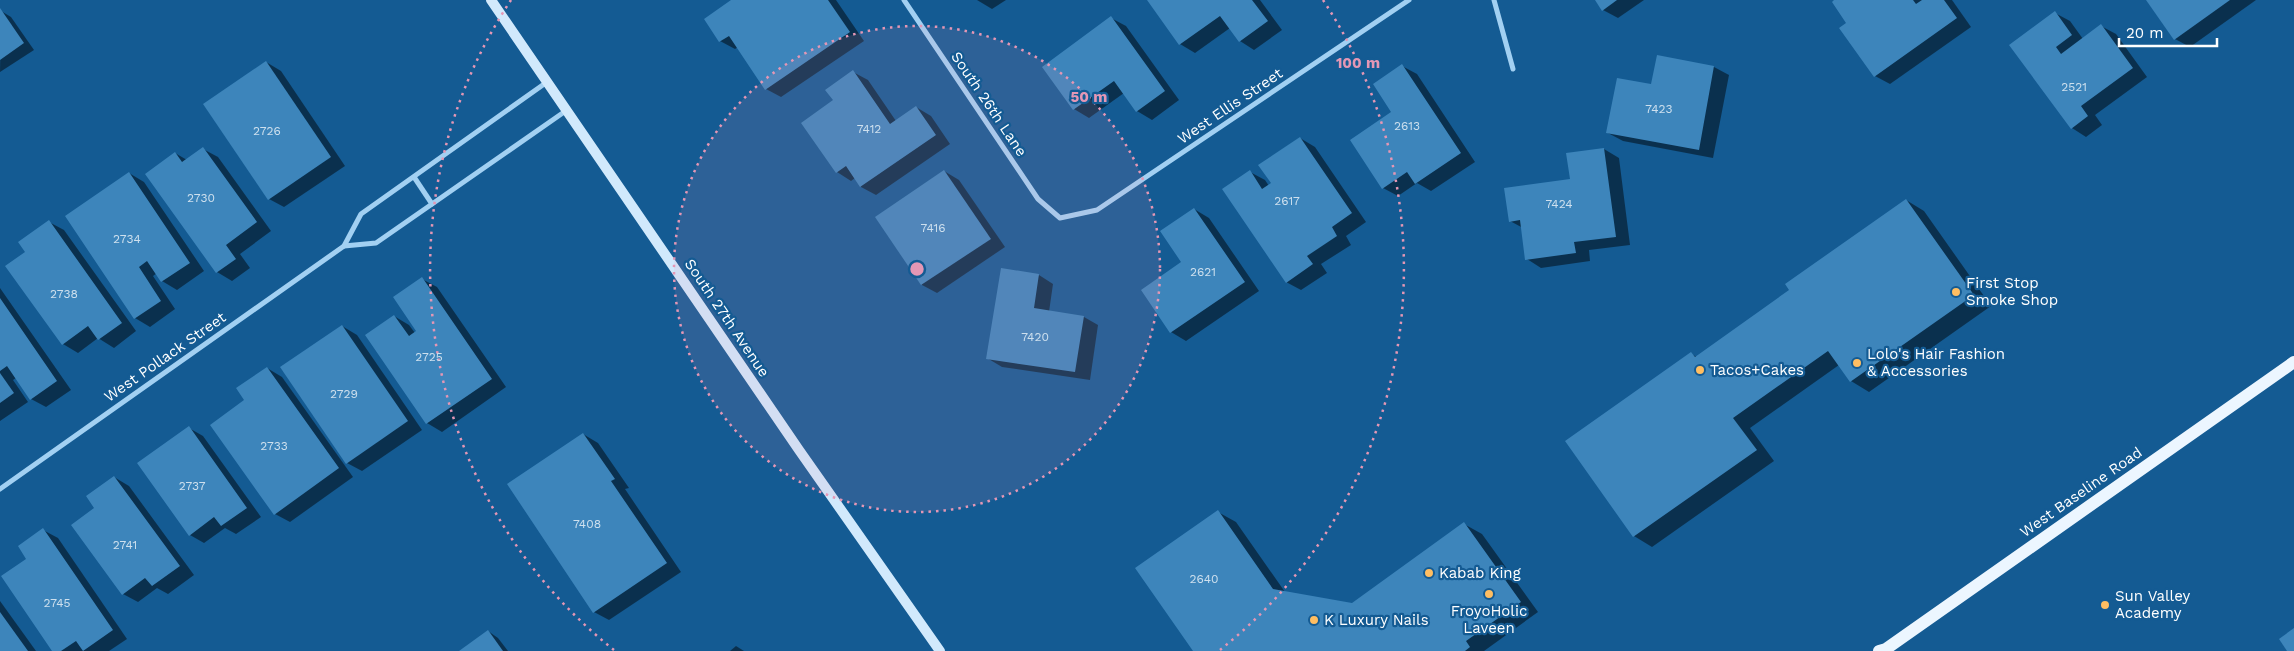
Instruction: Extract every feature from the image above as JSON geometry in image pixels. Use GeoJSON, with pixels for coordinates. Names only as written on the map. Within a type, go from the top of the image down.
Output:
{"type":"FeatureCollection","features":[{"type":"Feature","properties":{"kind":"main road","name":"South 27th Avenue"},"geometry":{"type":"LineString","coordinates":[[491,0],[799,450],[940,651]]}},
{"type":"Feature","properties":{"kind":"main road","name":"West Baseline Road"},"geometry":{"type":"LineString","coordinates":[[1883,650],[2294,362]]}},
{"type":"Feature","properties":{"kind":"street","name":"South 26th Lane"},"geometry":{"type":"LineString","coordinates":[[904,0],[1038,199],[1060,218]]}},
{"type":"Feature","properties":{"kind":"street","name":"West Ellis Street"},"geometry":{"type":"LineString","coordinates":[[1060,218],[1097,210],[1409,0]]}},
{"type":"Feature","properties":{"kind":"street"},"geometry":{"type":"LineString","coordinates":[[1494,0],[1513,69]]}},
{"type":"Feature","properties":{"kind":"street","name":"West Pollack Street"},"geometry":{"type":"LineString","coordinates":[[0,489],[344,246],[361,214],[547,82]]}},
{"type":"Feature","properties":{"kind":"street","name":"West Pollack Street"},"geometry":{"type":"LineString","coordinates":[[344,246],[376,243],[566,110]]}},
{"type":"Feature","properties":{"kind":"street"},"geometry":{"type":"LineString","coordinates":[[414,177],[432,204]]}},
{"type":"Feature","properties":{"kind":"building"},"geometry":{"type":"Polygon","coordinates":[[[731,0],[828,0],[850,32],[765,90],[729,36],[719,42],[704,19],[731,0]]]}},
{"type":"Feature","properties":{"kind":"building"},"geometry":{"type":"Polygon","coordinates":[[[1147,0],[1252,0],[1268,21],[1239,42],[1220,16],[1179,45],[1147,0]]]}},
{"type":"Feature","properties":{"kind":"building"},"geometry":{"type":"Polygon","coordinates":[[[1595,0],[1617,0],[1602,11],[1595,0]]]}},
{"type":"Feature","properties":{"kind":"building"},"geometry":{"type":"Polygon","coordinates":[[[1834,0],[1913,0],[1916,4],[1922,0],[1944,0],[1957,18],[1874,77],[1839,28],[1846,23],[1832,2],[1834,0]]]}},
{"type":"Feature","properties":{"kind":"building"},"geometry":{"type":"Polygon","coordinates":[[[2146,0],[2230,0],[2174,40],[2146,0]]]}},
{"type":"Feature","properties":{"kind":"building"},"geometry":{"type":"Polygon","coordinates":[[[0,8],[24,43],[0,60],[0,8]]]}},
{"type":"Feature","properties":{"kind":"building"},"geometry":{"type":"Polygon","coordinates":[[[2055,11],[2072,35],[2056,47],[2061,54],[2101,24],[2133,68],[2081,106],[2088,116],[2071,129],[2009,45],[2055,11]]]}},
{"type":"Feature","properties":{"kind":"building"},"geometry":{"type":"Polygon","coordinates":[[[1111,16],[1165,91],[1136,112],[1114,81],[1073,110],[1042,67],[1111,16]]]}},
{"type":"Feature","properties":{"kind":"building"},"geometry":{"type":"Polygon","coordinates":[[[1657,55],[1714,66],[1699,150],[1606,133],[1617,78],[1651,84],[1657,55]]]}},
{"type":"Feature","properties":{"kind":"building"},"geometry":{"type":"Polygon","coordinates":[[[266,61],[331,157],[268,200],[203,104],[266,61]]]}},
{"type":"Feature","properties":{"kind":"building"},"geometry":{"type":"Polygon","coordinates":[[[1402,64],[1461,153],[1415,184],[1407,172],[1382,189],[1350,140],[1391,112],[1373,84],[1402,64]]]}},
{"type":"Feature","properties":{"kind":"building"},"geometry":{"type":"Polygon","coordinates":[[[853,70],[890,124],[916,106],[936,135],[860,187],[846,166],[836,173],[801,123],[833,100],[825,90],[853,70]]]}},
{"type":"Feature","properties":{"kind":"building"},"geometry":{"type":"Polygon","coordinates":[[[1300,137],[1352,213],[1332,227],[1337,236],[1307,256],[1313,264],[1286,283],[1222,189],[1250,170],[1262,189],[1271,183],[1258,165],[1300,137]]]}},
{"type":"Feature","properties":{"kind":"building"},"geometry":{"type":"Polygon","coordinates":[[[203,147],[257,222],[226,245],[236,259],[216,273],[145,174],[175,152],[182,162],[203,147]]]}},
{"type":"Feature","properties":{"kind":"building"},"geometry":{"type":"Polygon","coordinates":[[[1604,148],[1616,237],[1574,242],[1576,253],[1525,260],[1520,220],[1509,222],[1504,188],[1570,179],[1566,153],[1604,148]]]}},
{"type":"Feature","properties":{"kind":"building"},"geometry":{"type":"Polygon","coordinates":[[[944,170],[991,239],[921,285],[875,217],[944,170]]]}},
{"type":"Feature","properties":{"kind":"building"},"geometry":{"type":"Polygon","coordinates":[[[129,172],[190,263],[161,282],[147,261],[139,267],[161,301],[134,319],[65,216],[129,172]]]}},
{"type":"Feature","properties":{"kind":"building"},"geometry":{"type":"Polygon","coordinates":[[[1906,199],[1974,295],[1850,382],[1828,351],[1733,418],[1757,450],[1633,537],[1565,441],[1691,352],[1695,357],[1789,290],[1785,284],[1906,199]]]}},
{"type":"Feature","properties":{"kind":"building"},"geometry":{"type":"Polygon","coordinates":[[[1194,208],[1245,282],[1170,333],[1141,290],[1181,262],[1160,231],[1194,208]]]}},
{"type":"Feature","properties":{"kind":"building"},"geometry":{"type":"Polygon","coordinates":[[[49,220],[122,323],[98,340],[88,326],[62,345],[5,266],[25,252],[18,242],[49,220]]]}},
{"type":"Feature","properties":{"kind":"building"},"geometry":{"type":"Polygon","coordinates":[[[1001,268],[1039,274],[1034,308],[1084,316],[1075,372],[986,359],[1001,268]]]}},
{"type":"Feature","properties":{"kind":"building"},"geometry":{"type":"Polygon","coordinates":[[[422,277],[492,379],[426,424],[365,335],[394,315],[409,336],[416,331],[393,297],[422,277]]]}},
{"type":"Feature","properties":{"kind":"building"},"geometry":{"type":"Polygon","coordinates":[[[0,298],[57,381],[30,400],[7,366],[0,371],[0,298]]]}},
{"type":"Feature","properties":{"kind":"building"},"geometry":{"type":"Polygon","coordinates":[[[342,325],[408,421],[346,464],[280,367],[342,325]]]}},
{"type":"Feature","properties":{"kind":"building"},"geometry":{"type":"Polygon","coordinates":[[[267,367],[339,468],[274,515],[210,425],[244,400],[236,388],[267,367]]]}},
{"type":"Feature","properties":{"kind":"building"},"geometry":{"type":"Polygon","coordinates":[[[0,373],[14,393],[0,403],[0,373]]]}},
{"type":"Feature","properties":{"kind":"building"},"geometry":{"type":"Polygon","coordinates":[[[189,426],[247,508],[221,526],[214,517],[189,536],[137,463],[189,426]]]}},
{"type":"Feature","properties":{"kind":"building"},"geometry":{"type":"Polygon","coordinates":[[[583,433],[615,479],[611,481],[667,563],[593,613],[507,484],[583,433]]]}},
{"type":"Feature","properties":{"kind":"building"},"geometry":{"type":"Polygon","coordinates":[[[114,476],[180,566],[152,586],[145,578],[122,595],[71,525],[94,508],[86,496],[114,476]]]}},
{"type":"Feature","properties":{"kind":"building"},"geometry":{"type":"Polygon","coordinates":[[[1218,510],[1273,589],[1352,603],[1464,522],[1521,602],[1466,641],[1470,647],[1465,651],[1193,651],[1135,568],[1218,510]]]}},
{"type":"Feature","properties":{"kind":"building"},"geometry":{"type":"Polygon","coordinates":[[[43,528],[113,630],[83,651],[76,641],[61,651],[52,651],[1,576],[26,559],[18,546],[43,528]]]}},
{"type":"Feature","properties":{"kind":"building"},"geometry":{"type":"Polygon","coordinates":[[[0,612],[28,651],[0,651],[0,612]]]}},
{"type":"Feature","properties":{"kind":"building"},"geometry":{"type":"Polygon","coordinates":[[[2294,628],[2294,651],[2287,651],[2279,639],[2294,628]]]}},
{"type":"Feature","properties":{"kind":"building"},"geometry":{"type":"Polygon","coordinates":[[[488,630],[503,651],[459,651],[488,630]]]}},
{"type":"Feature","properties":{"kind":"place","name":"First Stop Smoke Shop"},"geometry":{"type":"Point","coordinates":[1956,292]}},
{"type":"Feature","properties":{"kind":"place","name":"Lolo's Hair Fashion & Accessories"},"geometry":{"type":"Point","coordinates":[1857,363]}},
{"type":"Feature","properties":{"kind":"place","name":"Tacos+Cakes"},"geometry":{"type":"Point","coordinates":[1700,370]}},
{"type":"Feature","properties":{"kind":"place","name":"Kabab King"},"geometry":{"type":"Point","coordinates":[1429,573]}},
{"type":"Feature","properties":{"kind":"place","name":"FroyoHolic Laveen"},"geometry":{"type":"Point","coordinates":[1489,594]}},
{"type":"Feature","properties":{"kind":"place","name":"Sun Valley Academy"},"geometry":{"type":"Point","coordinates":[2105,605]}},
{"type":"Feature","properties":{"kind":"place","name":"K Luxury Nails"},"geometry":{"type":"Point","coordinates":[1314,620]}}]}
